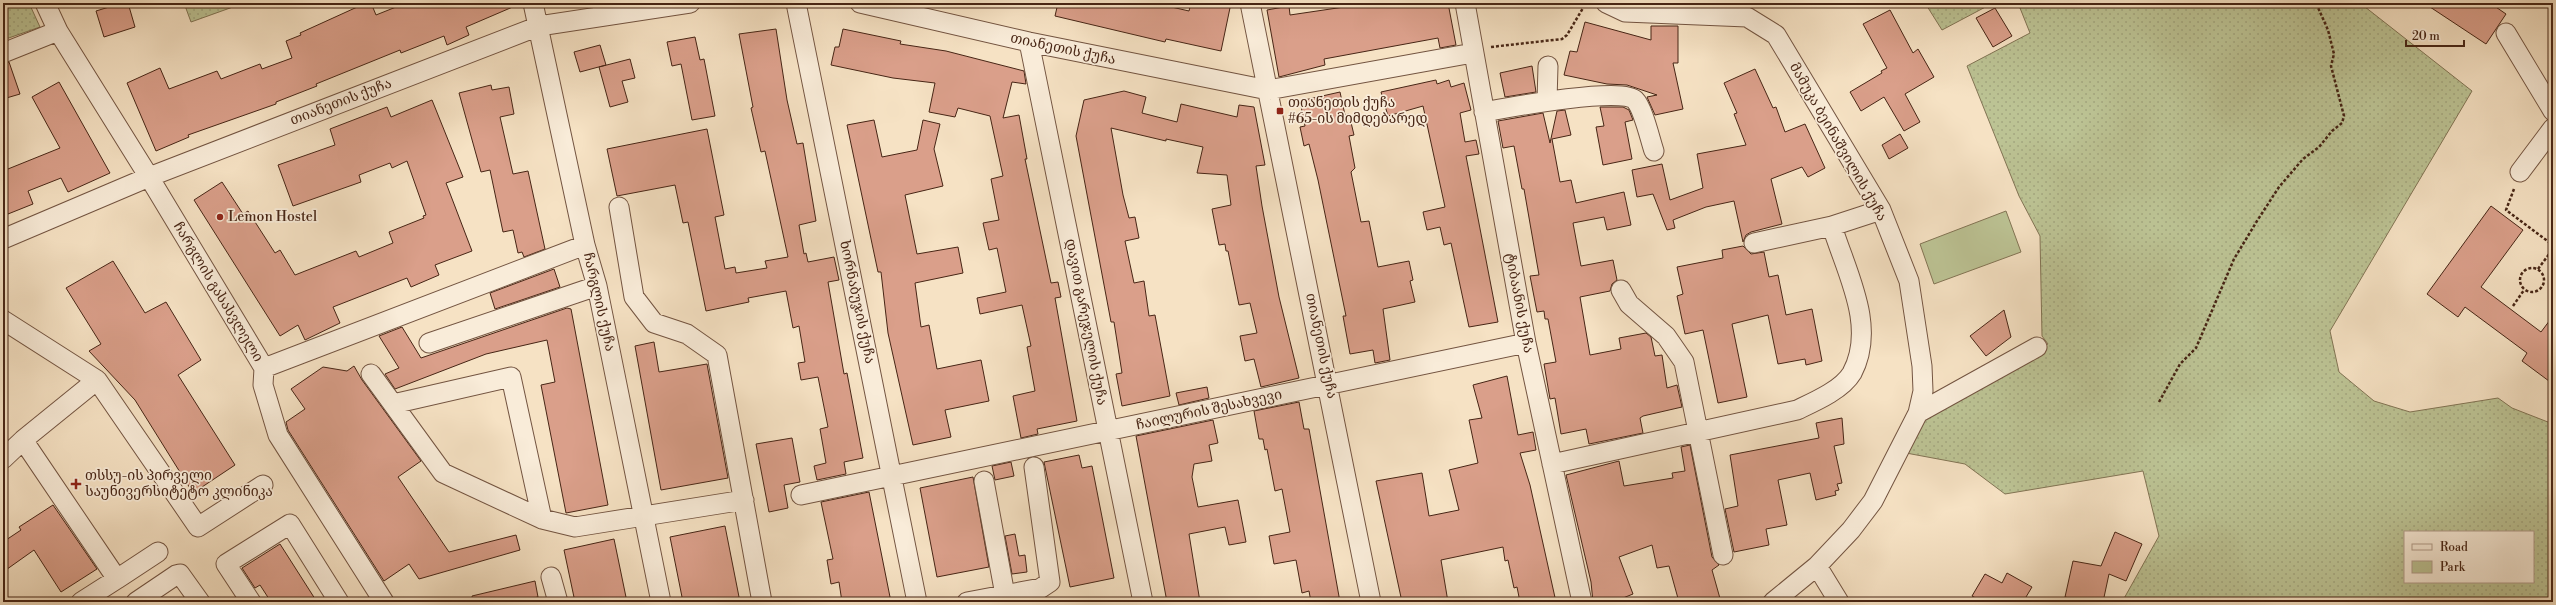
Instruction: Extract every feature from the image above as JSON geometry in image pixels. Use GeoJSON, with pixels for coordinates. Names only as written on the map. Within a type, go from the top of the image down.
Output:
{"type":"FeatureCollection","features":[{"type":"Feature","properties":{"kind":"street","name":"ჩარგლის გასასვლელი"},"geometry":{"type":"LineString","coordinates":[[45,3],[58,31],[149,177],[264,368],[585,244]]}},
{"type":"Feature","properties":{"kind":"street","name":"ჩარგლის ქუჩა"},"geometry":{"type":"LineString","coordinates":[[533,3],[585,244],[596,286],[661,602]]}},
{"type":"Feature","properties":{"kind":"street","name":"თიანეთის ქუჩა"},"geometry":{"type":"LineString","coordinates":[[3,239],[149,177],[539,26],[690,3]]}},
{"type":"Feature","properties":{"kind":"street","name":"ხორნაბუჯის ქუჩა"},"geometry":{"type":"LineString","coordinates":[[796,3],[917,602]]}},
{"type":"Feature","properties":{"kind":"street","name":"თიანეთის ქუჩა"},"geometry":{"type":"LineString","coordinates":[[860,3],[1030,42],[1268,90],[1473,51]]}},
{"type":"Feature","properties":{"kind":"street","name":"თიანეთის ქუჩა"},"geometry":{"type":"LineString","coordinates":[[1250,3],[1329,385],[1371,602]]}},
{"type":"Feature","properties":{"kind":"street","name":"ტიბაანის ქუჩა"},"geometry":{"type":"LineString","coordinates":[[1464,3],[1526,343],[1582,602]]}},
{"type":"Feature","properties":{"kind":"street","name":"მამუკა ბეინაშვილის ქუჩა"},"geometry":{"type":"LineString","coordinates":[[1606,3],[1625,12],[1738,7],[1776,35],[1881,210],[1909,281],[1922,366],[1923,391],[1918,413],[1873,500],[1851,530],[1816,566],[1773,602]]}},
{"type":"Feature","properties":{"kind":"street"},"geometry":{"type":"LineString","coordinates":[[3,53],[58,31]]}},
{"type":"Feature","properties":{"kind":"street"},"geometry":{"type":"LineString","coordinates":[[2506,33],[2553,111]]}},
{"type":"Feature","properties":{"kind":"street","name":"დავით გარეჯელის ქუჩა"},"geometry":{"type":"LineString","coordinates":[[1030,42],[1143,602]]}},
{"type":"Feature","properties":{"kind":"street"},"geometry":{"type":"LineString","coordinates":[[1547,101],[1548,66]]}},
{"type":"Feature","properties":{"kind":"street"},"geometry":{"type":"LineString","coordinates":[[1484,112],[1564,98],[1632,98],[1637,103],[1654,151]]}},
{"type":"Feature","properties":{"kind":"street"},"geometry":{"type":"LineString","coordinates":[[2520,172],[2553,128]]}},
{"type":"Feature","properties":{"kind":"street"},"geometry":{"type":"LineString","coordinates":[[619,207],[634,297],[654,323],[687,334],[717,355],[762,602]]}},
{"type":"Feature","properties":{"kind":"street"},"geometry":{"type":"LineString","coordinates":[[1754,243],[1832,226],[1881,210]]}},
{"type":"Feature","properties":{"kind":"street"},"geometry":{"type":"LineString","coordinates":[[1552,464],[1797,410],[1826,396],[1851,374],[1862,344],[1861,316],[1832,226]]}},
{"type":"Feature","properties":{"kind":"street"},"geometry":{"type":"LineString","coordinates":[[429,343],[596,286]]}},
{"type":"Feature","properties":{"kind":"street"},"geometry":{"type":"LineString","coordinates":[[1621,290],[1629,304],[1666,336],[1684,362],[1723,555]]}},
{"type":"Feature","properties":{"kind":"street"},"geometry":{"type":"LineString","coordinates":[[3,320],[96,380],[198,527],[263,485]]}},
{"type":"Feature","properties":{"kind":"street","name":"ჩაილურის შესახვევი"},"geometry":{"type":"LineString","coordinates":[[802,495],[1108,432],[1526,343]]}},
{"type":"Feature","properties":{"kind":"street"},"geometry":{"type":"LineString","coordinates":[[1918,413],[2037,347]]}},
{"type":"Feature","properties":{"kind":"street"},"geometry":{"type":"LineString","coordinates":[[264,368],[263,385],[278,435],[384,602]]}},
{"type":"Feature","properties":{"kind":"street"},"geometry":{"type":"LineString","coordinates":[[371,374],[442,473],[542,519],[575,527],[744,500]]}},
{"type":"Feature","properties":{"kind":"street"},"geometry":{"type":"LineString","coordinates":[[393,404],[511,377],[542,519]]}},
{"type":"Feature","properties":{"kind":"street"},"geometry":{"type":"LineString","coordinates":[[3,459],[23,440],[96,380]]}},
{"type":"Feature","properties":{"kind":"street"},"geometry":{"type":"LineString","coordinates":[[23,440],[117,579]]}},
{"type":"Feature","properties":{"kind":"street"},"geometry":{"type":"LineString","coordinates":[[967,602],[1040,588],[1050,582],[1034,467]]}},
{"type":"Feature","properties":{"kind":"street"},"geometry":{"type":"LineString","coordinates":[[984,481],[1005,595]]}},
{"type":"Feature","properties":{"kind":"street"},"geometry":{"type":"LineString","coordinates":[[251,602],[226,564],[290,524],[339,602]]}},
{"type":"Feature","properties":{"kind":"street"},"geometry":{"type":"LineString","coordinates":[[81,602],[158,552]]}},
{"type":"Feature","properties":{"kind":"street"},"geometry":{"type":"LineString","coordinates":[[1816,566],[1839,602]]}},
{"type":"Feature","properties":{"kind":"street"},"geometry":{"type":"LineString","coordinates":[[136,602],[176,575],[180,574],[200,602]]}},
{"type":"Feature","properties":{"kind":"street"},"geometry":{"type":"LineString","coordinates":[[552,577],[558,602]]}},
{"type":"Feature","properties":{"kind":"path"},"geometry":{"type":"LineString","coordinates":[[1473,51],[1562,39],[1567,35],[1586,3]]}},
{"type":"Feature","properties":{"kind":"path"},"geometry":{"type":"LineString","coordinates":[[2159,402],[2180,364],[2196,348],[2234,259],[2257,221],[2280,187],[2303,159],[2319,146],[2332,131],[2342,123],[2344,116],[2331,66],[2334,54],[2323,14],[2316,3]]}},
{"type":"Feature","properties":{"kind":"path"},"geometry":{"type":"LineString","coordinates":[[2520,172],[2506,210],[2553,245]]}},
{"type":"Feature","properties":{"kind":"path"},"geometry":{"type":"LineString","coordinates":[[2538,270],[2553,249]]}},
{"type":"Feature","properties":{"kind":"path"},"geometry":{"type":"LineString","coordinates":[[2530,268],[2538,270],[2543,276],[2542,287],[2535,292],[2524,290],[2519,279],[2523,272],[2530,268]]}},
{"type":"Feature","properties":{"kind":"path"},"geometry":{"type":"LineString","coordinates":[[2512,306],[2524,290]]}},
{"type":"Feature","properties":{"kind":"green space"},"geometry":{"type":"Polygon","coordinates":[[[3,3],[29,3],[40,27],[3,40],[3,3]]]}},
{"type":"Feature","properties":{"kind":"green space"},"geometry":{"type":"Polygon","coordinates":[[[184,3],[244,3],[191,22],[184,3]]]}},
{"type":"Feature","properties":{"kind":"green space"},"geometry":{"type":"Polygon","coordinates":[[[1925,3],[1993,3],[1942,30],[1925,3]]]}},
{"type":"Feature","properties":{"kind":"green space"},"geometry":{"type":"Polygon","coordinates":[[[2018,3],[2360,3],[2472,91],[2330,331],[2339,372],[2374,401],[2410,412],[2498,398],[2512,408],[2553,424],[2553,602],[2122,602],[2159,536],[2143,471],[2005,494],[1965,464],[1906,453],[1923,417],[2048,344],[2042,336],[2040,236],[2019,196],[1967,66],[2030,33],[2018,3]]]}},
{"type":"Feature","properties":{"kind":"green space"},"geometry":{"type":"Polygon","coordinates":[[[2006,211],[2021,252],[1934,284],[1920,244],[2006,211]]]}},
{"type":"Feature","properties":{"kind":"building"},"geometry":{"type":"Polygon","coordinates":[[[122,3],[128,3],[135,27],[104,37],[96,11],[122,3]]]}},
{"type":"Feature","properties":{"kind":"building"},"geometry":{"type":"Polygon","coordinates":[[[366,3],[371,3],[376,15],[406,3],[522,3],[466,27],[469,35],[447,45],[444,36],[401,53],[400,50],[316,84],[317,86],[276,102],[276,104],[188,135],[189,137],[156,151],[127,83],[160,68],[169,89],[217,71],[221,79],[260,64],[262,69],[292,58],[286,41],[301,35],[300,33],[366,3]]]}},
{"type":"Feature","properties":{"kind":"building"},"geometry":{"type":"Polygon","coordinates":[[[1058,3],[1154,3],[1189,11],[1191,3],[1231,3],[1221,51],[1166,39],[1165,42],[1055,16],[1058,3]]]}},
{"type":"Feature","properties":{"kind":"building"},"geometry":{"type":"Polygon","coordinates":[[[1371,3],[1448,3],[1456,45],[1440,48],[1438,38],[1324,59],[1325,65],[1279,77],[1267,10],[1289,6],[1290,15],[1371,3]]]}},
{"type":"Feature","properties":{"kind":"building"},"geometry":{"type":"Polygon","coordinates":[[[2424,3],[2490,3],[2506,14],[2486,44],[2424,3]]]}},
{"type":"Feature","properties":{"kind":"building"},"geometry":{"type":"Polygon","coordinates":[[[1995,8],[2012,36],[1993,47],[1976,18],[1995,8]]]}},
{"type":"Feature","properties":{"kind":"building"},"geometry":{"type":"Polygon","coordinates":[[[1890,10],[1913,53],[1918,49],[1934,77],[1905,94],[1920,122],[1904,131],[1884,97],[1861,111],[1850,92],[1882,73],[1881,71],[1887,68],[1863,24],[1890,10]]]}},
{"type":"Feature","properties":{"kind":"building"},"geometry":{"type":"Polygon","coordinates":[[[1585,22],[1651,40],[1651,26],[1678,26],[1678,63],[1673,63],[1683,109],[1655,115],[1647,97],[1657,95],[1627,85],[1607,84],[1564,75],[1570,51],[1577,52],[1585,22]]]}},
{"type":"Feature","properties":{"kind":"building"},"geometry":{"type":"Polygon","coordinates":[[[776,29],[787,100],[797,144],[803,143],[816,221],[799,225],[804,254],[806,253],[808,262],[834,257],[839,280],[828,282],[844,374],[847,373],[863,458],[844,462],[846,474],[817,480],[814,466],[826,463],[820,429],[828,427],[818,377],[801,380],[798,363],[805,362],[799,326],[793,328],[786,291],[748,298],[749,302],[706,311],[688,222],[683,223],[675,185],[617,196],[607,149],[707,129],[724,215],[715,217],[725,269],[735,267],[736,273],[767,268],[765,261],[788,257],[765,151],[761,152],[751,108],[753,107],[739,34],[776,29]]]}},
{"type":"Feature","properties":{"kind":"building"},"geometry":{"type":"Polygon","coordinates":[[[843,29],[901,41],[900,44],[946,51],[1024,71],[1026,84],[1012,82],[1003,118],[1019,115],[1027,159],[1025,159],[1051,283],[1058,282],[1061,297],[1055,298],[1077,421],[1037,429],[1038,434],[1021,438],[1013,396],[1035,391],[1027,347],[1031,346],[1022,305],[980,314],[977,298],[1006,292],[997,248],[989,250],[983,223],[999,220],[991,179],[1003,176],[990,116],[958,108],[955,117],[929,112],[935,83],[893,78],[831,65],[835,47],[839,47],[843,29]]]}},
{"type":"Feature","properties":{"kind":"building"},"geometry":{"type":"Polygon","coordinates":[[[695,37],[700,60],[704,59],[715,116],[692,120],[681,64],[672,66],[667,42],[695,37]]]}},
{"type":"Feature","properties":{"kind":"building"},"geometry":{"type":"Polygon","coordinates":[[[600,45],[606,65],[580,72],[574,52],[600,45]]]}},
{"type":"Feature","properties":{"kind":"building"},"geometry":{"type":"Polygon","coordinates":[[[630,59],[635,78],[622,81],[628,102],[610,107],[599,67],[630,59]]]}},
{"type":"Feature","properties":{"kind":"building"},"geometry":{"type":"Polygon","coordinates":[[[9,62],[20,94],[3,99],[3,64],[9,62]]]}},
{"type":"Feature","properties":{"kind":"building"},"geometry":{"type":"Polygon","coordinates":[[[1532,66],[1536,92],[1505,97],[1500,73],[1532,66]]]}},
{"type":"Feature","properties":{"kind":"building"},"geometry":{"type":"Polygon","coordinates":[[[1755,69],[1773,108],[1776,107],[1785,132],[1805,124],[1825,168],[1808,177],[1802,167],[1771,179],[1782,224],[1751,232],[1746,235],[1743,242],[1734,201],[1706,207],[1673,220],[1675,228],[1667,230],[1653,194],[1637,197],[1632,170],[1662,164],[1670,200],[1703,188],[1697,154],[1746,145],[1734,114],[1737,113],[1724,83],[1755,69]]]}},
{"type":"Feature","properties":{"kind":"building"},"geometry":{"type":"Polygon","coordinates":[[[1436,80],[1437,84],[1449,80],[1451,87],[1464,83],[1471,110],[1460,113],[1465,142],[1476,140],[1479,154],[1466,156],[1498,322],[1469,327],[1451,243],[1444,245],[1440,227],[1427,230],[1423,212],[1445,207],[1423,106],[1388,116],[1381,92],[1436,80]]]}},
{"type":"Feature","properties":{"kind":"building"},"geometry":{"type":"Polygon","coordinates":[[[59,82],[110,173],[68,192],[61,178],[28,191],[33,204],[8,214],[3,201],[3,171],[60,148],[32,97],[59,82]]]}},
{"type":"Feature","properties":{"kind":"building"},"geometry":{"type":"Polygon","coordinates":[[[491,85],[492,90],[509,87],[514,114],[500,117],[513,174],[528,171],[545,249],[524,257],[522,252],[518,253],[513,230],[503,232],[490,170],[481,172],[459,93],[491,85]]]}},
{"type":"Feature","properties":{"kind":"building"},"geometry":{"type":"Polygon","coordinates":[[[1124,91],[1146,97],[1142,113],[1177,122],[1181,104],[1237,117],[1239,105],[1254,107],[1265,165],[1256,166],[1262,206],[1279,297],[1299,378],[1261,387],[1254,359],[1245,361],[1240,336],[1257,333],[1250,303],[1239,305],[1228,251],[1226,251],[1225,244],[1219,245],[1212,209],[1231,205],[1227,175],[1197,173],[1203,147],[1166,139],[1166,141],[1111,128],[1123,195],[1129,218],[1135,217],[1139,238],[1125,241],[1134,283],[1144,281],[1149,316],[1155,315],[1170,396],[1122,406],[1116,374],[1122,373],[1114,322],[1111,322],[1076,136],[1084,100],[1124,91]]]}},
{"type":"Feature","properties":{"kind":"building"},"geometry":{"type":"Polygon","coordinates":[[[1340,92],[1345,115],[1349,114],[1354,135],[1349,136],[1355,168],[1351,172],[1361,222],[1369,221],[1378,267],[1409,261],[1413,280],[1410,281],[1415,302],[1383,309],[1390,360],[1375,363],[1373,350],[1350,354],[1343,316],[1346,316],[1318,180],[1309,144],[1304,146],[1300,127],[1305,126],[1300,101],[1340,92]]]}},
{"type":"Feature","properties":{"kind":"building"},"geometry":{"type":"Polygon","coordinates":[[[432,100],[463,177],[446,183],[472,251],[435,265],[439,275],[411,287],[407,278],[333,307],[340,323],[305,340],[298,325],[280,336],[194,200],[222,182],[243,214],[248,211],[275,253],[280,250],[295,275],[356,251],[359,257],[393,243],[389,232],[424,218],[423,216],[426,215],[407,161],[392,168],[390,163],[359,175],[361,182],[293,206],[278,165],[335,145],[330,129],[387,107],[391,117],[432,100]]]}},
{"type":"Feature","properties":{"kind":"building"},"geometry":{"type":"Polygon","coordinates":[[[1600,107],[1623,107],[1629,110],[1633,120],[1625,122],[1632,159],[1603,165],[1596,127],[1604,126],[1600,107]]]}},
{"type":"Feature","properties":{"kind":"building"},"geometry":{"type":"Polygon","coordinates":[[[1565,110],[1571,135],[1552,139],[1560,182],[1571,180],[1576,203],[1624,192],[1631,225],[1607,230],[1604,217],[1573,223],[1581,266],[1613,260],[1617,280],[1612,284],[1610,291],[1580,297],[1590,355],[1621,349],[1619,338],[1646,333],[1651,337],[1655,356],[1662,355],[1667,388],[1677,385],[1682,407],[1640,418],[1643,433],[1589,444],[1586,429],[1561,434],[1555,398],[1550,399],[1544,364],[1556,362],[1548,319],[1545,319],[1544,311],[1537,312],[1530,276],[1539,275],[1524,189],[1522,189],[1514,146],[1503,148],[1498,121],[1543,113],[1550,143],[1557,111],[1565,110]]]}},
{"type":"Feature","properties":{"kind":"building"},"geometry":{"type":"Polygon","coordinates":[[[874,120],[882,157],[917,150],[923,120],[940,124],[934,149],[943,186],[905,195],[917,254],[958,247],[963,273],[915,283],[921,327],[929,325],[937,369],[981,360],[989,401],[945,410],[951,437],[913,445],[888,333],[881,272],[878,272],[847,125],[874,120]]]}},
{"type":"Feature","properties":{"kind":"building"},"geometry":{"type":"Polygon","coordinates":[[[1900,134],[1908,148],[1889,159],[1882,145],[1900,134]]]}},
{"type":"Feature","properties":{"kind":"building"},"geometry":{"type":"Polygon","coordinates":[[[2491,206],[2523,230],[2481,287],[2541,332],[2553,316],[2553,384],[2522,361],[2527,353],[2465,307],[2458,317],[2427,294],[2491,206]]]}},
{"type":"Feature","properties":{"kind":"building"},"geometry":{"type":"Polygon","coordinates":[[[1743,246],[1751,254],[1764,252],[1769,277],[1778,275],[1786,315],[1812,309],[1822,361],[1806,365],[1805,359],[1778,364],[1768,315],[1732,324],[1747,397],[1718,403],[1703,330],[1685,334],[1677,296],[1683,294],[1677,267],[1723,258],[1722,250],[1743,246]]]}},
{"type":"Feature","properties":{"kind":"building"},"geometry":{"type":"Polygon","coordinates":[[[113,261],[145,313],[166,302],[201,360],[178,375],[235,465],[193,493],[135,400],[89,351],[101,344],[66,288],[113,261]]]}},
{"type":"Feature","properties":{"kind":"building"},"geometry":{"type":"Polygon","coordinates":[[[554,269],[560,287],[495,309],[490,293],[554,269]]]}},
{"type":"Feature","properties":{"kind":"building"},"geometry":{"type":"Polygon","coordinates":[[[567,308],[571,309],[608,505],[566,513],[541,385],[555,382],[547,340],[486,354],[395,389],[385,374],[399,368],[379,336],[402,327],[421,358],[567,308]]]}},
{"type":"Feature","properties":{"kind":"building"},"geometry":{"type":"Polygon","coordinates":[[[2004,310],[2011,337],[1986,356],[1970,336],[2004,310]]]}},
{"type":"Feature","properties":{"kind":"building"},"geometry":{"type":"Polygon","coordinates":[[[654,342],[659,372],[707,364],[728,478],[661,490],[635,346],[654,342]]]}},
{"type":"Feature","properties":{"kind":"building"},"geometry":{"type":"Polygon","coordinates":[[[354,366],[362,380],[421,461],[398,477],[449,552],[516,535],[520,550],[419,579],[409,564],[384,581],[288,430],[286,422],[305,409],[291,389],[323,367],[347,371],[354,366]]]}},
{"type":"Feature","properties":{"kind":"building"},"geometry":{"type":"Polygon","coordinates":[[[1507,376],[1518,435],[1533,432],[1536,450],[1520,453],[1530,485],[1556,602],[1520,602],[1517,587],[1514,588],[1508,560],[1505,561],[1503,547],[1441,560],[1448,602],[1402,602],[1376,481],[1422,473],[1429,516],[1459,510],[1449,470],[1478,463],[1469,420],[1482,418],[1473,385],[1507,376]]]}},
{"type":"Feature","properties":{"kind":"building"},"geometry":{"type":"Polygon","coordinates":[[[1207,387],[1209,398],[1179,405],[1176,393],[1207,387]]]}},
{"type":"Feature","properties":{"kind":"building"},"geometry":{"type":"Polygon","coordinates":[[[1299,402],[1304,429],[1309,429],[1340,602],[1311,602],[1309,591],[1302,593],[1296,560],[1274,564],[1269,536],[1290,532],[1282,489],[1275,491],[1267,449],[1265,450],[1263,439],[1259,439],[1254,411],[1299,402]]]}},
{"type":"Feature","properties":{"kind":"building"},"geometry":{"type":"Polygon","coordinates":[[[1842,418],[1844,444],[1834,446],[1842,483],[1837,484],[1839,490],[1835,491],[1836,495],[1816,500],[1810,473],[1778,480],[1787,525],[1766,529],[1769,545],[1734,552],[1725,509],[1738,506],[1730,455],[1819,438],[1816,423],[1842,418]]]}},
{"type":"Feature","properties":{"kind":"building"},"geometry":{"type":"Polygon","coordinates":[[[1213,420],[1218,443],[1209,445],[1212,461],[1194,464],[1192,477],[1198,507],[1238,500],[1246,542],[1229,545],[1225,527],[1189,534],[1200,602],[1167,602],[1136,436],[1213,420]]]}},
{"type":"Feature","properties":{"kind":"building"},"geometry":{"type":"Polygon","coordinates":[[[792,438],[800,482],[784,485],[788,508],[769,512],[756,444],[792,438]]]}},
{"type":"Feature","properties":{"kind":"building"},"geometry":{"type":"Polygon","coordinates":[[[1690,445],[1712,557],[1719,565],[1712,570],[1721,602],[1679,602],[1669,566],[1657,568],[1652,545],[1619,557],[1633,594],[1613,602],[1593,602],[1591,582],[1566,475],[1619,461],[1624,486],[1673,478],[1672,473],[1685,471],[1681,447],[1690,445]]]}},
{"type":"Feature","properties":{"kind":"building"},"geometry":{"type":"Polygon","coordinates":[[[1079,455],[1082,468],[1092,466],[1114,578],[1070,587],[1044,462],[1079,455]]]}},
{"type":"Feature","properties":{"kind":"building"},"geometry":{"type":"Polygon","coordinates":[[[1011,462],[1014,476],[995,480],[992,466],[1011,462]]]}},
{"type":"Feature","properties":{"kind":"building"},"geometry":{"type":"Polygon","coordinates":[[[973,477],[989,567],[937,577],[920,488],[973,477]]]}},
{"type":"Feature","properties":{"kind":"building"},"geometry":{"type":"Polygon","coordinates":[[[869,492],[891,602],[842,602],[839,582],[831,584],[827,560],[833,559],[821,502],[869,492]]]}},
{"type":"Feature","properties":{"kind":"building"},"geometry":{"type":"Polygon","coordinates":[[[53,505],[97,569],[61,592],[34,550],[3,572],[3,542],[21,530],[19,527],[53,505]]]}},
{"type":"Feature","properties":{"kind":"building"},"geometry":{"type":"Polygon","coordinates":[[[725,526],[740,602],[683,602],[670,537],[725,526]]]}},
{"type":"Feature","properties":{"kind":"building"},"geometry":{"type":"Polygon","coordinates":[[[2115,532],[2142,544],[2126,581],[2109,574],[2103,602],[2090,602],[2065,597],[2073,561],[2101,566],[2115,532]]]}},
{"type":"Feature","properties":{"kind":"building"},"geometry":{"type":"Polygon","coordinates":[[[1015,534],[1019,556],[1025,555],[1027,572],[1012,574],[1005,536],[1015,534]]]}},
{"type":"Feature","properties":{"kind":"building"},"geometry":{"type":"Polygon","coordinates":[[[614,539],[627,602],[575,602],[564,550],[614,539]]]}},
{"type":"Feature","properties":{"kind":"building"},"geometry":{"type":"Polygon","coordinates":[[[280,544],[317,602],[271,602],[260,585],[255,588],[242,568],[280,544]]]}},
{"type":"Feature","properties":{"kind":"building"},"geometry":{"type":"Polygon","coordinates":[[[2007,573],[2032,587],[2023,602],[1983,602],[1972,596],[1985,574],[2002,583],[2007,573]]]}},
{"type":"Feature","properties":{"kind":"building"},"geometry":{"type":"Polygon","coordinates":[[[535,581],[538,597],[528,599],[528,602],[473,602],[472,596],[535,581]]]}},
{"type":"Feature","properties":{"kind":"place","name":"თიანეთის ქუჩა #65-ის მიმდებარედ"},"geometry":{"type":"Point","coordinates":[1280,111]}},
{"type":"Feature","properties":{"kind":"place","name":"Lemon Hostel"},"geometry":{"type":"Point","coordinates":[220,217]}},
{"type":"Feature","properties":{"kind":"place","name":"თსსუ-ის პირველი საუნივერსიტეტო კლინიკა"},"geometry":{"type":"Point","coordinates":[76,484]}}]}
